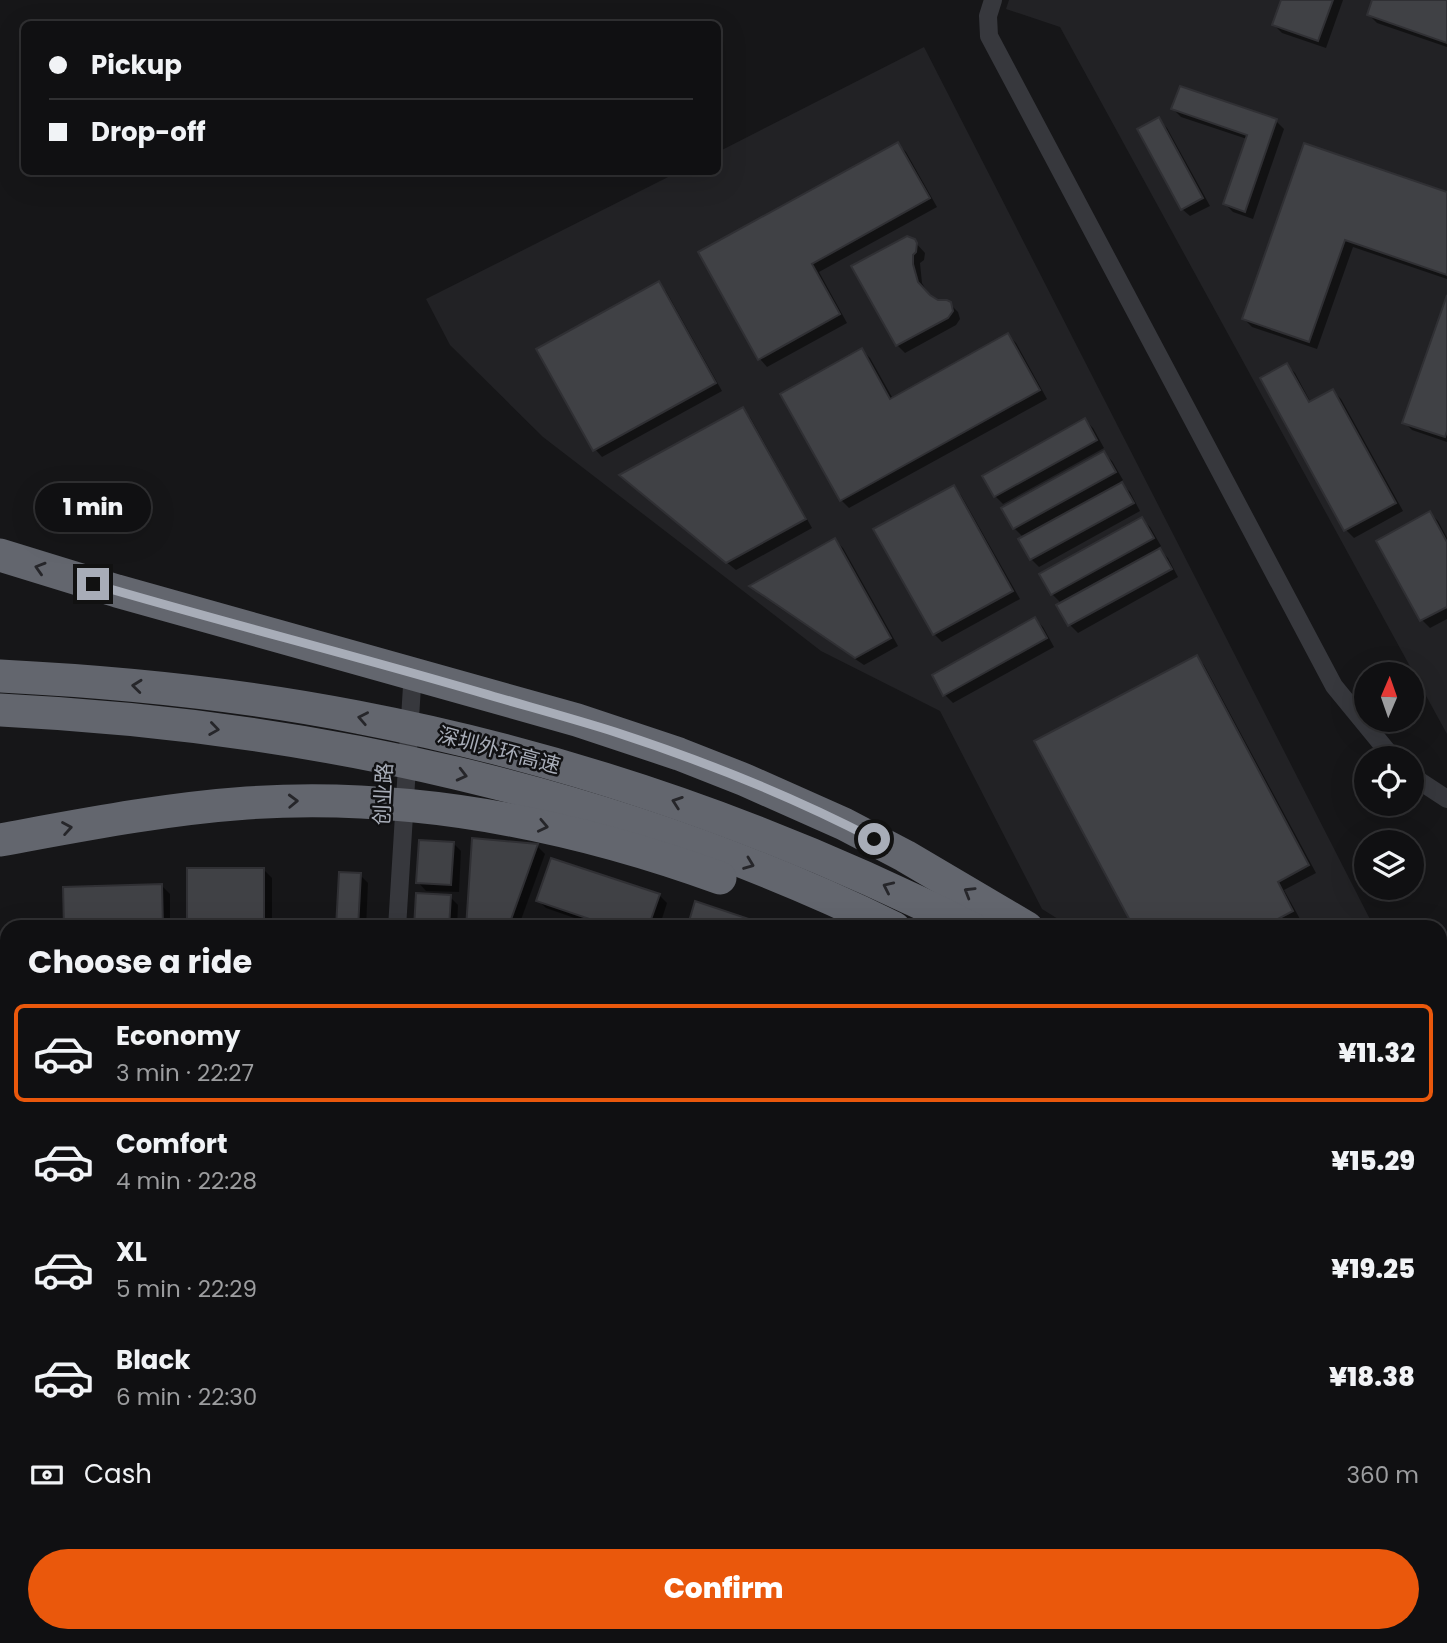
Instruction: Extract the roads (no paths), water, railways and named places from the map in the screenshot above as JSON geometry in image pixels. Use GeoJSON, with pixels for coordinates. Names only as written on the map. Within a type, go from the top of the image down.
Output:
{"type":"FeatureCollection","features":[{"type":"Feature","properties":{"kind":"highway"},"geometry":{"type":"LineString","coordinates":[[0,555],[142,598],[588,724],[679,754],[778,793],[854,829],[941,876],[1014,920]]}},
{"type":"Feature","properties":{"kind":"highway","name":"深圳外环高速"},"geometry":{"type":"LineString","coordinates":[[0,676],[146,687],[303,707],[407,727],[510,752],[611,780],[757,831],[855,872],[954,920]]}},
{"type":"Feature","properties":{"kind":"highway","name":"深圳外环高速"},"geometry":{"type":"LineString","coordinates":[[0,710],[88,715],[198,727],[333,747],[428,766],[569,803],[662,832],[786,879],[876,920]]}},
{"type":"Feature","properties":{"kind":"highway"},"geometry":{"type":"LineString","coordinates":[[0,840],[130,817],[234,804],[339,801],[433,807],[515,820],[596,838],[709,873],[830,920]]}},
{"type":"Feature","properties":{"kind":"street"},"geometry":{"type":"LineString","coordinates":[[993,0],[988,16],[989,36],[1334,686],[1383,746]]}},
{"type":"Feature","properties":{"kind":"street","name":"创业路"},"geometry":{"type":"LineString","coordinates":[[397,920],[413,663]]}},
{"type":"Feature","properties":{"kind":"street"},"geometry":{"type":"LineString","coordinates":[[1424,784],[1447,799]]}}]}
